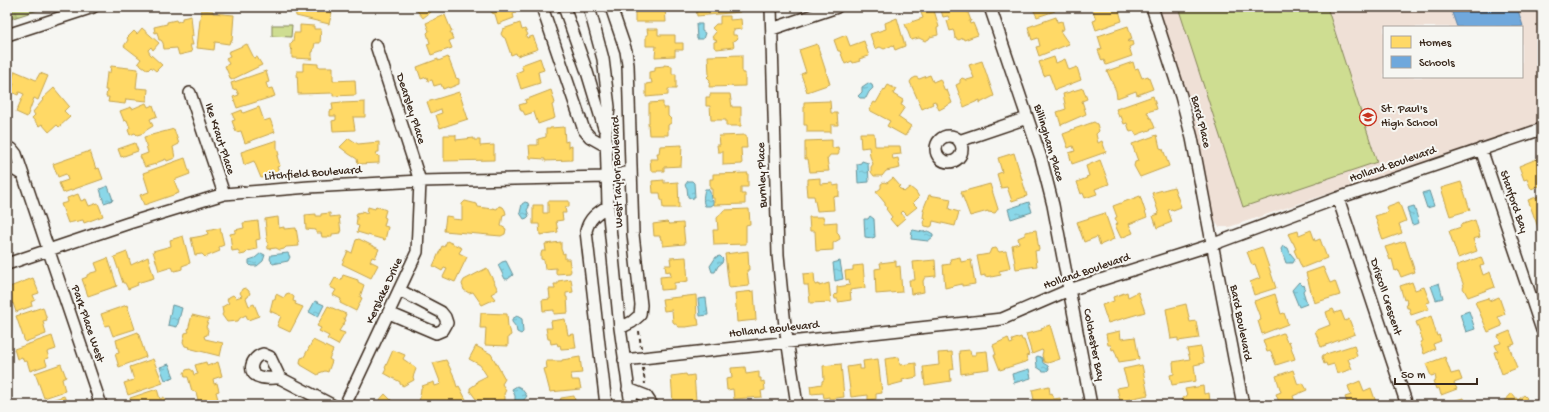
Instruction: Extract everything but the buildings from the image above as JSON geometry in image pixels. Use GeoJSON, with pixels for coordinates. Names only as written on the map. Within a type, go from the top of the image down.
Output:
{"type":"FeatureCollection","features":[{"type":"Feature","properties":{"kind":"street"},"geometry":{"type":"LineString","coordinates":[[7,35],[93,7]]}},
{"type":"Feature","properties":{"kind":"street","name":"West Taylor Boulevard"},"geometry":{"type":"LineString","coordinates":[[542,7],[584,130],[590,138],[606,146]]}},
{"type":"Feature","properties":{"kind":"street","name":"West Taylor Boulevard"},"geometry":{"type":"LineString","coordinates":[[564,7],[587,72],[606,133]]}},
{"type":"Feature","properties":{"kind":"street","name":"West Taylor Boulevard"},"geometry":{"type":"LineString","coordinates":[[589,7],[603,59],[609,107],[606,133],[608,206],[620,328],[631,405]]}},
{"type":"Feature","properties":{"kind":"street","name":"West Taylor Boulevard"},"geometry":{"type":"LineString","coordinates":[[611,7],[626,51],[628,65],[633,234],[641,305],[640,315],[632,322],[620,328]]}},
{"type":"Feature","properties":{"kind":"street","name":"Burnley Place"},"geometry":{"type":"LineString","coordinates":[[771,7],[778,255],[788,342]]}},
{"type":"Feature","properties":{"kind":"street"},"geometry":{"type":"LineString","coordinates":[[772,29],[837,7]]}},
{"type":"Feature","properties":{"kind":"street","name":"Billingham Place"},"geometry":{"type":"LineString","coordinates":[[990,7],[1041,158],[1053,205],[1069,290]]}},
{"type":"Feature","properties":{"kind":"street","name":"Bard Place"},"geometry":{"type":"LineString","coordinates":[[1152,7],[1192,138],[1211,245]]}},
{"type":"Feature","properties":{"kind":"street","name":"Dearsley Place"},"geometry":{"type":"LineString","coordinates":[[376,45],[420,181]]}},
{"type":"Feature","properties":{"kind":"street","name":"Ike Kraut Place"},"geometry":{"type":"LineString","coordinates":[[190,93],[224,194]]}},
{"type":"Feature","properties":{"kind":"street"},"geometry":{"type":"LineString","coordinates":[[959,141],[1027,118]]}},
{"type":"Feature","properties":{"kind":"street","name":"Holland Boulevard"},"geometry":{"type":"LineString","coordinates":[[624,360],[1002,319],[1069,290],[1211,245],[1338,198],[1542,129]]}},
{"type":"Feature","properties":{"kind":"street","name":"Park Place West"},"geometry":{"type":"LineString","coordinates":[[7,148],[12,149],[16,154],[101,405]]}},
{"type":"Feature","properties":{"kind":"street","name":"Stanford Bay"},"geometry":{"type":"LineString","coordinates":[[1481,149],[1542,330]]}},
{"type":"Feature","properties":{"kind":"street"},"geometry":{"type":"LineString","coordinates":[[7,170],[15,170],[23,174]]}},
{"type":"Feature","properties":{"kind":"street","name":"Litchfield Boulevard"},"geometry":{"type":"LineString","coordinates":[[7,264],[129,223],[224,194],[308,187],[420,181],[607,177],[631,172]]}},
{"type":"Feature","properties":{"kind":"street","name":"Kerslake Drive"},"geometry":{"type":"LineString","coordinates":[[345,405],[417,252],[420,181]]}},
{"type":"Feature","properties":{"kind":"street","name":"Driscoll Crescent"},"geometry":{"type":"LineString","coordinates":[[1338,198],[1407,405]]}},
{"type":"Feature","properties":{"kind":"street","name":"West Taylor Boulevard"},"geometry":{"type":"LineString","coordinates":[[606,405],[586,231],[588,223],[591,219],[608,206]]}},
{"type":"Feature","properties":{"kind":"street","name":"Bard Boulevard"},"geometry":{"type":"LineString","coordinates":[[1211,245],[1243,405]]}},
{"type":"Feature","properties":{"kind":"street"},"geometry":{"type":"LineString","coordinates":[[389,313],[436,333],[443,330],[447,323],[441,312],[399,290]]}},
{"type":"Feature","properties":{"kind":"street","name":"Colchester Bay"},"geometry":{"type":"LineString","coordinates":[[1069,290],[1091,405]]}},
{"type":"Feature","properties":{"kind":"street"},"geometry":{"type":"LineString","coordinates":[[788,342],[797,405]]}},
{"type":"Feature","properties":{"kind":"street"},"geometry":{"type":"LineString","coordinates":[[280,378],[332,405]]}},
{"type":"Feature","properties":{"kind":"street"},"geometry":{"type":"LineString","coordinates":[[628,389],[646,396],[652,405]]}},
{"type":"Feature","properties":{"kind":"shaded area","name":"St. Paul's High School"},"geometry":{"type":"Polygon","coordinates":[[[1159,7],[1542,7],[1542,122],[1229,227],[1219,227],[1214,220],[1193,111],[1159,7]]]}},
{"type":"Feature","properties":{"kind":"green space"},"geometry":{"type":"Polygon","coordinates":[[[7,7],[47,7],[7,20],[7,7]]]}},
{"type":"Feature","properties":{"kind":"green space"},"geometry":{"type":"Polygon","coordinates":[[[1178,7],[1327,7],[1377,162],[1243,207],[1178,7]]]}},
{"type":"Feature","properties":{"kind":"green space"},"geometry":{"type":"Polygon","coordinates":[[[272,25],[292,25],[291,37],[272,36],[272,25]]]}},
{"type":"Feature","properties":{"kind":"water"},"geometry":{"type":"Polygon","coordinates":[[[696,24],[702,24],[702,31],[705,33],[703,39],[697,39],[696,24]]]}},
{"type":"Feature","properties":{"kind":"water"},"geometry":{"type":"Polygon","coordinates":[[[868,83],[872,85],[873,88],[866,98],[860,98],[858,96],[862,92],[862,87],[868,83]]]}},
{"type":"Feature","properties":{"kind":"water"},"geometry":{"type":"Polygon","coordinates":[[[862,161],[868,163],[869,182],[858,183],[857,164],[861,163],[862,161]]]}},
{"type":"Feature","properties":{"kind":"water"},"geometry":{"type":"Polygon","coordinates":[[[688,181],[692,181],[694,183],[695,197],[693,197],[693,199],[688,197],[687,188],[685,185],[688,181]]]}},
{"type":"Feature","properties":{"kind":"water"},"geometry":{"type":"Polygon","coordinates":[[[108,186],[113,200],[104,203],[100,189],[108,186]]]}},
{"type":"Feature","properties":{"kind":"water"},"geometry":{"type":"Polygon","coordinates":[[[705,189],[708,189],[710,192],[711,199],[713,201],[713,204],[710,206],[705,206],[704,204],[705,189]]]}},
{"type":"Feature","properties":{"kind":"water"},"geometry":{"type":"Polygon","coordinates":[[[1429,191],[1434,206],[1427,208],[1422,193],[1429,191]]]}},
{"type":"Feature","properties":{"kind":"water"},"geometry":{"type":"Polygon","coordinates":[[[525,202],[528,203],[529,207],[527,210],[529,216],[524,219],[520,213],[522,204],[525,202]]]}},
{"type":"Feature","properties":{"kind":"water"},"geometry":{"type":"Polygon","coordinates":[[[1029,202],[1032,212],[1011,219],[1008,209],[1029,202]]]}},
{"type":"Feature","properties":{"kind":"water"},"geometry":{"type":"Polygon","coordinates":[[[1414,206],[1419,223],[1412,225],[1407,208],[1414,206]]]}},
{"type":"Feature","properties":{"kind":"water"},"geometry":{"type":"Polygon","coordinates":[[[870,216],[874,219],[875,237],[872,238],[865,237],[864,219],[868,219],[870,216]]]}},
{"type":"Feature","properties":{"kind":"water"},"geometry":{"type":"Polygon","coordinates":[[[913,230],[923,232],[928,231],[933,234],[933,237],[928,241],[911,239],[913,230]]]}},
{"type":"Feature","properties":{"kind":"water"},"geometry":{"type":"Polygon","coordinates":[[[1283,246],[1288,248],[1295,259],[1293,263],[1286,263],[1281,249],[1283,246]]]}},
{"type":"Feature","properties":{"kind":"water"},"geometry":{"type":"Polygon","coordinates":[[[261,253],[265,255],[263,261],[257,266],[251,266],[249,264],[249,260],[255,258],[261,253]]]}},
{"type":"Feature","properties":{"kind":"water"},"geometry":{"type":"Polygon","coordinates":[[[288,253],[290,257],[288,261],[273,264],[270,259],[271,255],[288,253]]]}},
{"type":"Feature","properties":{"kind":"water"},"geometry":{"type":"Polygon","coordinates":[[[720,256],[723,259],[722,263],[718,266],[715,272],[712,272],[710,266],[716,257],[720,256]]]}},
{"type":"Feature","properties":{"kind":"water"},"geometry":{"type":"Polygon","coordinates":[[[506,261],[513,275],[508,279],[505,279],[498,265],[506,261]]]}},
{"type":"Feature","properties":{"kind":"water"},"geometry":{"type":"Polygon","coordinates":[[[840,261],[843,279],[835,281],[833,263],[840,261]]]}},
{"type":"Feature","properties":{"kind":"water"},"geometry":{"type":"Polygon","coordinates":[[[1299,282],[1303,286],[1304,285],[1305,288],[1303,291],[1307,304],[1299,307],[1292,290],[1299,282]]]}},
{"type":"Feature","properties":{"kind":"water"},"geometry":{"type":"Polygon","coordinates":[[[1439,283],[1443,298],[1436,300],[1431,286],[1439,283]]]}},
{"type":"Feature","properties":{"kind":"water"},"geometry":{"type":"Polygon","coordinates":[[[706,298],[708,315],[700,316],[698,299],[706,298]]]}},
{"type":"Feature","properties":{"kind":"water"},"geometry":{"type":"Polygon","coordinates":[[[315,301],[324,305],[318,317],[309,312],[315,301]]]}},
{"type":"Feature","properties":{"kind":"water"},"geometry":{"type":"Polygon","coordinates":[[[172,305],[182,308],[177,327],[168,325],[172,305]]]}},
{"type":"Feature","properties":{"kind":"water"},"geometry":{"type":"Polygon","coordinates":[[[1469,311],[1475,329],[1466,332],[1460,314],[1469,311]]]}},
{"type":"Feature","properties":{"kind":"water"},"geometry":{"type":"Polygon","coordinates":[[[517,316],[522,319],[523,332],[521,334],[517,332],[516,327],[512,322],[512,319],[517,316]]]}},
{"type":"Feature","properties":{"kind":"water"},"geometry":{"type":"Polygon","coordinates":[[[1038,356],[1042,358],[1043,363],[1048,366],[1049,369],[1047,371],[1043,371],[1037,367],[1036,357],[1038,356]]]}},
{"type":"Feature","properties":{"kind":"water"},"geometry":{"type":"Polygon","coordinates":[[[169,364],[174,377],[165,380],[160,367],[169,364]]]}},
{"type":"Feature","properties":{"kind":"water"},"geometry":{"type":"Polygon","coordinates":[[[1029,369],[1031,378],[1014,383],[1012,374],[1029,369]]]}},
{"type":"Feature","properties":{"kind":"water"},"geometry":{"type":"Polygon","coordinates":[[[517,386],[521,388],[527,396],[520,405],[515,405],[515,396],[512,389],[517,386]]]}},
{"type":"Feature","properties":{"kind":"place","name":"St. Paul's High School"},"geometry":{"type":"Point","coordinates":[1368,117]}}]}
